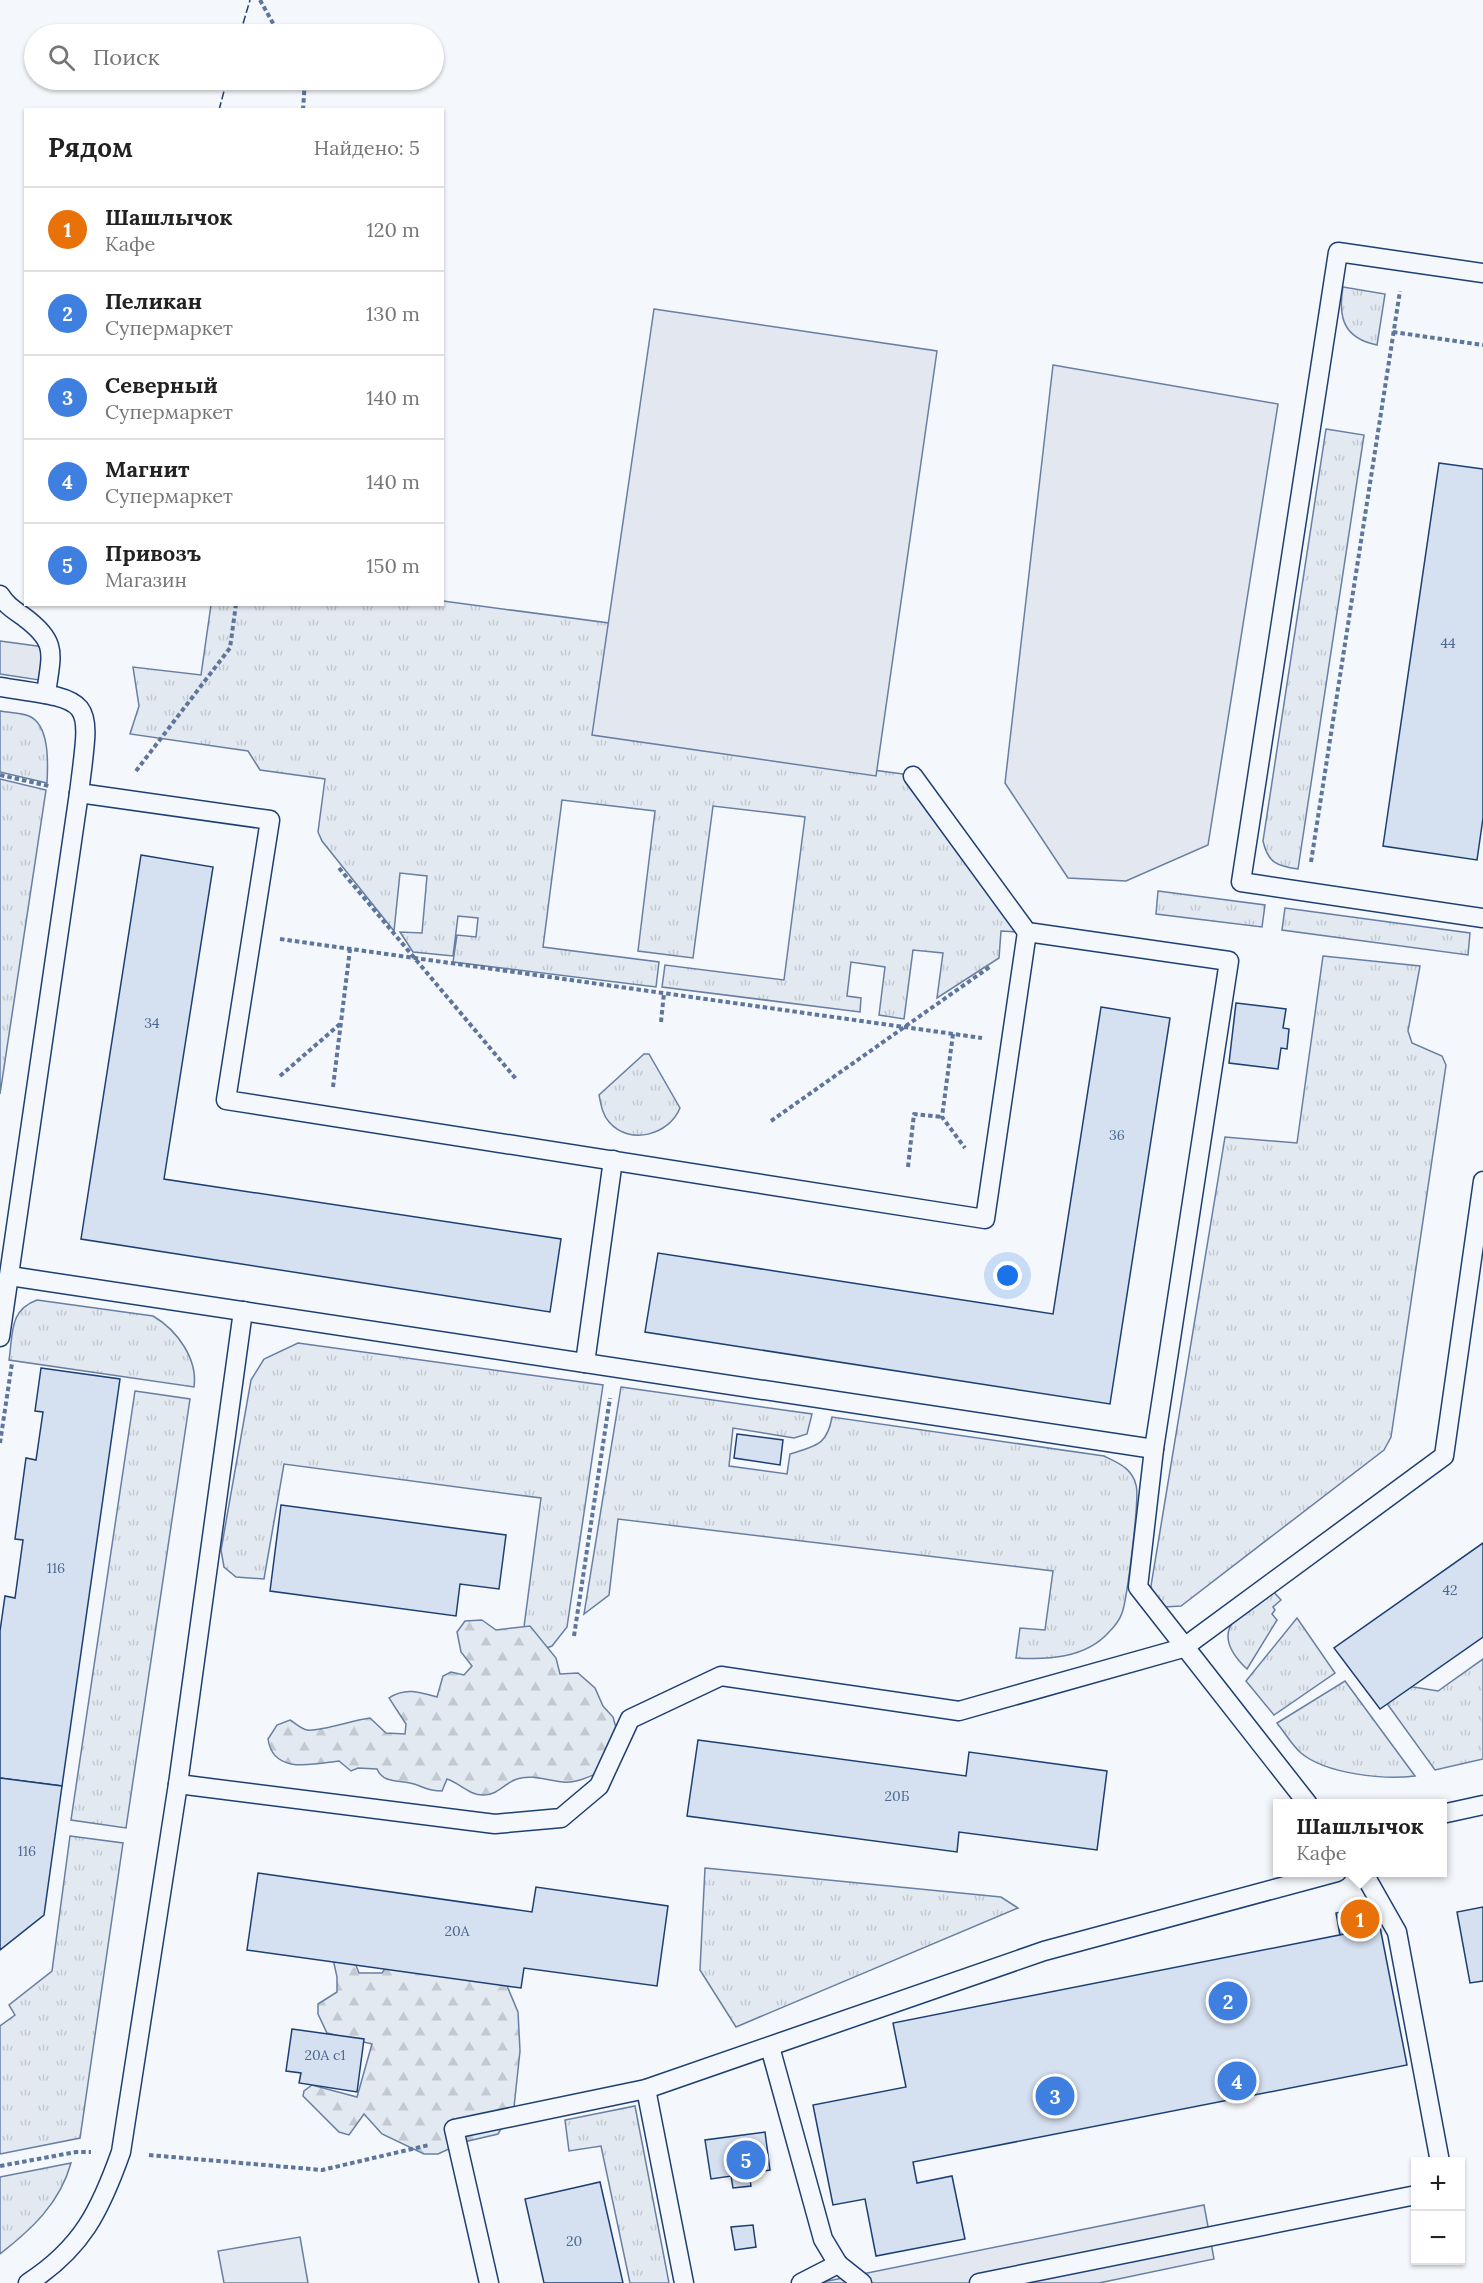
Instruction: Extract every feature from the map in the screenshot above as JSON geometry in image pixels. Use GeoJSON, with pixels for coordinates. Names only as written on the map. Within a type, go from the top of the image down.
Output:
{"type":"FeatureCollection","features":[{"type":"Feature","properties":{"kind":"lane"},"geometry":{"type":"LineString","coordinates":[[1483,273],[1338,252],[1241,882],[1483,918]]}},
{"type":"Feature","properties":{"kind":"lane"},"geometry":{"type":"LineString","coordinates":[[0,595],[4,603],[42,630],[52,649],[46,694]]}},
{"type":"Feature","properties":{"kind":"lane"},"geometry":{"type":"LineString","coordinates":[[0,687],[46,694],[75,702],[84,713],[87,726],[0,1337]]}},
{"type":"Feature","properties":{"kind":"lane"},"geometry":{"type":"LineString","coordinates":[[79,793],[270,820],[226,1100],[985,1219],[1026,937],[913,776]]}},
{"type":"Feature","properties":{"kind":"lane"},"geometry":{"type":"LineString","coordinates":[[1026,937],[1229,961],[1154,1449],[1138,1587],[1183,1648],[1305,1799]]}},
{"type":"Feature","properties":{"kind":"lane"},"geometry":{"type":"LineString","coordinates":[[585,1363],[613,1160]]}},
{"type":"Feature","properties":{"kind":"lane"},"geometry":{"type":"LineString","coordinates":[[178,1784],[495,1824],[561,1818],[599,1786],[630,1719],[721,1676],[958,1711],[1183,1648],[1444,1456],[1483,1181]]}},
{"type":"Feature","properties":{"kind":"lane"},"geometry":{"type":"LineString","coordinates":[[10,1276],[1154,1449]]}},
{"type":"Feature","properties":{"kind":"lane"},"geometry":{"type":"LineString","coordinates":[[28,2283],[51,2268],[75,2243],[102,2204],[121,2152],[178,1784],[243,1311]]}},
{"type":"Feature","properties":{"kind":"lane"},"geometry":{"type":"LineString","coordinates":[[1447,1813],[1483,1804]]}},
{"type":"Feature","properties":{"kind":"lane"},"geometry":{"type":"LineString","coordinates":[[489,2283],[454,2129],[646,2089],[1044,1951],[1318,1877]]}},
{"type":"Feature","properties":{"kind":"lane"},"geometry":{"type":"LineString","coordinates":[[1366,1877],[1397,1932],[1439,2157]]}},
{"type":"Feature","properties":{"kind":"lane"},"geometry":{"type":"LineString","coordinates":[[770,2047],[823,2239],[838,2264],[862,2283]]}},
{"type":"Feature","properties":{"kind":"lane"},"geometry":{"type":"LineString","coordinates":[[646,2089],[684,2283]]}},
{"type":"Feature","properties":{"kind":"lane"},"geometry":{"type":"LineString","coordinates":[[979,2283],[1411,2196]]}},
{"type":"Feature","properties":{"kind":"lane"},"geometry":{"type":"LineString","coordinates":[[801,2283],[838,2264]]}},
{"type":"Feature","properties":{"kind":"path"},"geometry":{"type":"LineString","coordinates":[[260,0],[273,24]]}},
{"type":"Feature","properties":{"kind":"path"},"geometry":{"type":"LineString","coordinates":[[303,108],[304,90]]}},
{"type":"Feature","properties":{"kind":"path"},"geometry":{"type":"LineString","coordinates":[[1306,892],[1400,290]]}},
{"type":"Feature","properties":{"kind":"path"},"geometry":{"type":"LineString","coordinates":[[1393,332],[1483,345]]}},
{"type":"Feature","properties":{"kind":"path"},"geometry":{"type":"LineString","coordinates":[[116,798],[230,648],[236,606]]}},
{"type":"Feature","properties":{"kind":"path"},"geometry":{"type":"LineString","coordinates":[[0,775],[79,793]]}},
{"type":"Feature","properties":{"kind":"path"},"geometry":{"type":"LineString","coordinates":[[339,868],[516,1079]]}},
{"type":"Feature","properties":{"kind":"path"},"geometry":{"type":"LineString","coordinates":[[252,935],[1011,1042]]}},
{"type":"Feature","properties":{"kind":"path"},"geometry":{"type":"LineString","coordinates":[[771,1121],[1026,937]]}},
{"type":"Feature","properties":{"kind":"path"},"geometry":{"type":"LineString","coordinates":[[333,1087],[350,949]]}},
{"type":"Feature","properties":{"kind":"path"},"geometry":{"type":"LineString","coordinates":[[661,1022],[664,993]]}},
{"type":"Feature","properties":{"kind":"path"},"geometry":{"type":"LineString","coordinates":[[280,1076],[341,1023]]}},
{"type":"Feature","properties":{"kind":"path"},"geometry":{"type":"LineString","coordinates":[[953,1034],[942,1117],[990,1182]]}},
{"type":"Feature","properties":{"kind":"path"},"geometry":{"type":"LineString","coordinates":[[908,1167],[914,1114],[942,1117]]}},
{"type":"Feature","properties":{"kind":"path"},"geometry":{"type":"LineString","coordinates":[[0,1443],[13,1360]]}},
{"type":"Feature","properties":{"kind":"path"},"geometry":{"type":"LineString","coordinates":[[574,1636],[615,1367]]}},
{"type":"Feature","properties":{"kind":"path"},"geometry":{"type":"LineString","coordinates":[[0,2166],[76,2152],[121,2152],[322,2170],[456,2139]]}},
{"type":"Feature","properties":{"kind":"green space"},"geometry":{"type":"Polygon","coordinates":[[[1343,287],[1385,294],[1377,345],[1357,337],[1345,325],[1341,308],[1343,287]]]}},
{"type":"Feature","properties":{"kind":"green space"},"geometry":{"type":"Polygon","coordinates":[[[1326,429],[1364,435],[1298,869],[1274,862],[1263,841],[1326,429]]]}},
{"type":"Feature","properties":{"kind":"green space"},"geometry":{"type":"Polygon","coordinates":[[[444,601],[654,629],[639,739],[903,774],[1018,932],[1001,931],[999,958],[937,998],[943,953],[913,950],[904,1019],[879,1015],[885,967],[851,962],[847,996],[861,998],[860,1012],[662,987],[665,965],[784,980],[805,817],[713,806],[693,958],[638,951],[655,811],[562,800],[543,947],[659,962],[656,987],[453,962],[457,935],[476,937],[478,918],[458,916],[453,956],[413,952],[400,932],[422,933],[427,876],[400,873],[394,931],[322,841],[318,832],[325,779],[260,770],[248,751],[130,734],[139,706],[133,667],[201,675],[211,606],[444,606],[444,601]]]}},
{"type":"Feature","properties":{"kind":"green space"},"geometry":{"type":"Polygon","coordinates":[[[0,711],[29,716],[41,728],[46,746],[47,783],[0,772],[0,711]]]}},
{"type":"Feature","properties":{"kind":"green space"},"geometry":{"type":"Polygon","coordinates":[[[0,779],[46,790],[0,1094],[0,779]]]}},
{"type":"Feature","properties":{"kind":"green space"},"geometry":{"type":"Polygon","coordinates":[[[1158,891],[1265,905],[1262,927],[1156,914],[1158,891]]]}},
{"type":"Feature","properties":{"kind":"green space"},"geometry":{"type":"Polygon","coordinates":[[[1285,908],[1470,933],[1468,955],[1282,930],[1285,908]]]}},
{"type":"Feature","properties":{"kind":"green space"},"geometry":{"type":"Polygon","coordinates":[[[1323,956],[1420,966],[1408,1031],[1412,1043],[1442,1056],[1446,1065],[1391,1437],[1384,1450],[1181,1606],[1164,1607],[1153,1595],[1151,1586],[1225,1137],[1297,1143],[1323,956]]]}},
{"type":"Feature","properties":{"kind":"green space"},"geometry":{"type":"Polygon","coordinates":[[[644,1054],[649,1054],[680,1108],[675,1117],[658,1131],[638,1135],[627,1134],[609,1122],[603,1112],[599,1095],[644,1054]]]}},
{"type":"Feature","properties":{"kind":"green space"},"geometry":{"type":"Polygon","coordinates":[[[37,1300],[153,1316],[170,1329],[184,1346],[193,1366],[194,1387],[9,1360],[12,1332],[17,1317],[28,1304],[37,1300]]]}},
{"type":"Feature","properties":{"kind":"green space"},"geometry":{"type":"Polygon","coordinates":[[[298,1343],[603,1385],[567,1627],[552,1646],[520,1657],[541,1498],[284,1464],[264,1579],[236,1577],[224,1567],[221,1550],[251,1380],[264,1359],[298,1343]]]}},
{"type":"Feature","properties":{"kind":"green space"},"geometry":{"type":"Polygon","coordinates":[[[621,1387],[812,1414],[807,1434],[794,1438],[733,1428],[729,1466],[787,1474],[790,1454],[813,1446],[823,1439],[830,1427],[832,1417],[1104,1456],[1128,1470],[1134,1479],[1137,1493],[1127,1589],[1121,1615],[1113,1628],[1100,1641],[1078,1652],[1053,1658],[1016,1658],[1020,1628],[1045,1630],[1053,1571],[618,1519],[609,1595],[584,1614],[621,1387]]]}},
{"type":"Feature","properties":{"kind":"green space"},"geometry":{"type":"Polygon","coordinates":[[[135,1391],[190,1399],[126,1828],[71,1820],[135,1391]]]}},
{"type":"Feature","properties":{"kind":"green space"},"geometry":{"type":"Polygon","coordinates":[[[1271,1589],[1281,1600],[1273,1607],[1275,1610],[1272,1614],[1277,1620],[1247,1669],[1229,1644],[1228,1633],[1239,1615],[1271,1589]]]}},
{"type":"Feature","properties":{"kind":"green space"},"geometry":{"type":"Polygon","coordinates":[[[1297,1618],[1335,1673],[1274,1715],[1246,1681],[1297,1618]]]}},
{"type":"Feature","properties":{"kind":"green space"},"geometry":{"type":"Polygon","coordinates":[[[482,1620],[496,1630],[530,1626],[556,1658],[560,1674],[578,1673],[595,1688],[603,1706],[613,1717],[617,1731],[598,1773],[572,1782],[534,1777],[522,1778],[494,1793],[479,1795],[447,1779],[442,1791],[436,1791],[387,1779],[377,1769],[358,1768],[351,1771],[339,1761],[307,1765],[286,1763],[271,1750],[268,1739],[277,1725],[290,1720],[307,1730],[312,1730],[370,1718],[386,1733],[405,1734],[406,1724],[389,1698],[401,1692],[419,1692],[437,1697],[443,1676],[451,1672],[464,1675],[472,1666],[461,1652],[457,1632],[465,1621],[482,1620]]]}},
{"type":"Feature","properties":{"kind":"green space"},"geometry":{"type":"Polygon","coordinates":[[[1483,1659],[1483,1759],[1435,1770],[1370,1680],[1438,1691],[1483,1659]]]}},
{"type":"Feature","properties":{"kind":"green space"},"geometry":{"type":"Polygon","coordinates":[[[1345,1681],[1415,1776],[1372,1776],[1325,1766],[1301,1753],[1277,1723],[1345,1681]]]}},
{"type":"Feature","properties":{"kind":"green space"},"geometry":{"type":"Polygon","coordinates":[[[70,1836],[123,1843],[80,2138],[0,2154],[0,2026],[15,2015],[9,2005],[52,1971],[70,1836]]]}},
{"type":"Feature","properties":{"kind":"green space"},"geometry":{"type":"Polygon","coordinates":[[[705,1868],[1001,1897],[1018,1908],[736,2027],[700,1970],[705,1868]]]}},
{"type":"Feature","properties":{"kind":"green space"},"geometry":{"type":"Polygon","coordinates":[[[394,1956],[502,1974],[518,2012],[520,2051],[514,2107],[498,2134],[464,2142],[438,2154],[424,2154],[382,2134],[364,2114],[349,2135],[339,2132],[303,2096],[304,2091],[312,2085],[357,2097],[372,2044],[327,2033],[318,2014],[318,2004],[337,1992],[337,1977],[333,1959],[353,1958],[359,1973],[382,1973],[394,1956]]]}},
{"type":"Feature","properties":{"kind":"green space"},"geometry":{"type":"Polygon","coordinates":[[[635,2106],[669,2283],[630,2283],[601,2146],[569,2151],[565,2120],[635,2106]]]}},
{"type":"Feature","properties":{"kind":"green space"},"geometry":{"type":"Polygon","coordinates":[[[71,2163],[60,2191],[52,2203],[34,2225],[0,2254],[0,2177],[71,2163]]]}},
{"type":"Feature","properties":{"kind":"green space"},"geometry":{"type":"Polygon","coordinates":[[[300,2237],[308,2283],[224,2283],[218,2251],[300,2237]]]}},
{"type":"Feature","properties":{"kind":"shaded area"},"geometry":{"type":"Polygon","coordinates":[[[654,309],[937,351],[876,776],[592,735],[654,309]]]}},
{"type":"Feature","properties":{"kind":"shaded area"},"geometry":{"type":"Polygon","coordinates":[[[1053,365],[1278,404],[1208,845],[1126,881],[1068,878],[1005,783],[1053,365]]]}},
{"type":"Feature","properties":{"kind":"shaded area"},"geometry":{"type":"Polygon","coordinates":[[[0,641],[44,647],[39,680],[0,674],[0,641]]]}},
{"type":"Feature","properties":{"kind":"shaded area"},"geometry":{"type":"Polygon","coordinates":[[[1204,2205],[1214,2259],[1099,2283],[818,2283],[1204,2205]]]}},
{"type":"Feature","properties":{"kind":"building"},"geometry":{"type":"Polygon","coordinates":[[[1439,463],[1483,469],[1483,818],[1477,860],[1383,846],[1439,463]]]}},
{"type":"Feature","properties":{"kind":"building"},"geometry":{"type":"Polygon","coordinates":[[[141,855],[213,867],[164,1179],[561,1239],[550,1312],[81,1239],[141,855]]]}},
{"type":"Feature","properties":{"kind":"building"},"geometry":{"type":"Polygon","coordinates":[[[1236,1003],[1286,1009],[1283,1028],[1289,1029],[1287,1049],[1281,1048],[1278,1069],[1229,1063],[1236,1003]]]}},
{"type":"Feature","properties":{"kind":"building"},"geometry":{"type":"Polygon","coordinates":[[[1101,1007],[1170,1018],[1110,1404],[645,1332],[658,1253],[1053,1314],[1101,1007]]]}},
{"type":"Feature","properties":{"kind":"building"},"geometry":{"type":"Polygon","coordinates":[[[41,1368],[120,1379],[62,1786],[0,1778],[0,1631],[5,1596],[15,1598],[23,1540],[15,1539],[26,1458],[36,1460],[43,1412],[35,1411],[41,1368]]]}},
{"type":"Feature","properties":{"kind":"building"},"geometry":{"type":"Polygon","coordinates":[[[737,1434],[783,1440],[780,1465],[734,1458],[737,1434]]]}},
{"type":"Feature","properties":{"kind":"building"},"geometry":{"type":"Polygon","coordinates":[[[281,1505],[506,1535],[499,1589],[460,1584],[456,1616],[270,1591],[281,1505]]]}},
{"type":"Feature","properties":{"kind":"building"},"geometry":{"type":"Polygon","coordinates":[[[1483,1543],[1483,1637],[1380,1709],[1334,1648],[1483,1543]]]}},
{"type":"Feature","properties":{"kind":"building"},"geometry":{"type":"Polygon","coordinates":[[[698,1740],[966,1776],[969,1752],[1107,1771],[1097,1850],[959,1832],[957,1852],[687,1816],[698,1740]]]}},
{"type":"Feature","properties":{"kind":"building"},"geometry":{"type":"Polygon","coordinates":[[[0,1778],[62,1786],[44,1915],[0,1950],[0,1778]]]}},
{"type":"Feature","properties":{"kind":"building"},"geometry":{"type":"Polygon","coordinates":[[[258,1873],[532,1912],[536,1887],[668,1906],[657,1986],[524,1968],[521,1988],[247,1950],[258,1873]]]}},
{"type":"Feature","properties":{"kind":"building"},"geometry":{"type":"Polygon","coordinates":[[[1376,1905],[1380,1927],[1340,1935],[1336,1913],[1376,1905]]]}},
{"type":"Feature","properties":{"kind":"building"},"geometry":{"type":"Polygon","coordinates":[[[1483,1907],[1483,1981],[1470,1983],[1457,1912],[1483,1907]]]}},
{"type":"Feature","properties":{"kind":"building"},"geometry":{"type":"Polygon","coordinates":[[[1380,1927],[1407,2065],[913,2162],[917,2183],[952,2176],[965,2239],[876,2256],[865,2199],[833,2205],[813,2105],[906,2087],[893,2023],[1380,1927]]]}},
{"type":"Feature","properties":{"kind":"building"},"geometry":{"type":"Polygon","coordinates":[[[292,2029],[364,2039],[357,2092],[299,2083],[301,2073],[286,2071],[292,2029]]]}},
{"type":"Feature","properties":{"kind":"building"},"geometry":{"type":"Polygon","coordinates":[[[765,2132],[770,2170],[749,2173],[751,2186],[733,2188],[731,2176],[711,2179],[705,2140],[765,2132]]]}},
{"type":"Feature","properties":{"kind":"building"},"geometry":{"type":"Polygon","coordinates":[[[600,2182],[623,2283],[544,2283],[525,2199],[600,2182]]]}},
{"type":"Feature","properties":{"kind":"building"},"geometry":{"type":"Polygon","coordinates":[[[753,2225],[756,2247],[735,2250],[731,2227],[753,2225]]]}},
{"type":"Feature","properties":{"kind":"fence"},"geometry":{"type":"LineString","coordinates":[[243,24],[250,0]]}},
{"type":"Feature","properties":{"kind":"fence"},"geometry":{"type":"LineString","coordinates":[[220,108],[224,90]]}},
{"type":"Feature","properties":{"kind":"place","name":"Шашлычок"},"geometry":{"type":"Point","coordinates":[1360,1919]}},
{"type":"Feature","properties":{"kind":"place","name":"Пеликан"},"geometry":{"type":"Point","coordinates":[1228,2001]}},
{"type":"Feature","properties":{"kind":"place","name":"Магнит"},"geometry":{"type":"Point","coordinates":[1237,2081]}},
{"type":"Feature","properties":{"kind":"place","name":"Северный"},"geometry":{"type":"Point","coordinates":[1055,2096]}},
{"type":"Feature","properties":{"kind":"place","name":"Привозъ"},"geometry":{"type":"Point","coordinates":[746,2160]}}]}
